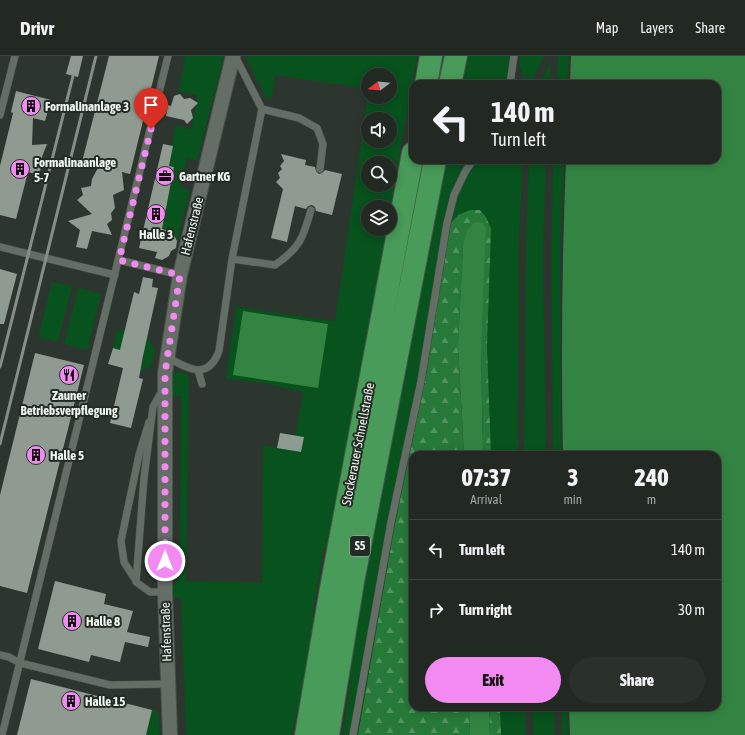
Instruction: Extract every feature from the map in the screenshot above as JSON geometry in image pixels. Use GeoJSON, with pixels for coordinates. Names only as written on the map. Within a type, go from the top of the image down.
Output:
{"type":"FeatureCollection","features":[{"type":"Feature","properties":{"kind":"highway"},"geometry":{"type":"LineString","coordinates":[[427,80],[432,56]]}},
{"type":"Feature","properties":{"kind":"highway"},"geometry":{"type":"LineString","coordinates":[[451,80],[456,56]]}},
{"type":"Feature","properties":{"kind":"highway","name":"Stockerauer Schnellstraße"},"geometry":{"type":"LineString","coordinates":[[306,735],[332,580],[411,164]]}},
{"type":"Feature","properties":{"kind":"highway","name":"Stockerauer Schnellstraße"},"geometry":{"type":"LineString","coordinates":[[328,735],[353,582],[434,164]]}},
{"type":"Feature","properties":{"kind":"street","name":"Hafenstraße"},"geometry":{"type":"LineString","coordinates":[[170,735],[165,592],[165,386],[167,357],[180,275],[234,56]]}},
{"type":"Feature","properties":{"kind":"lane"},"geometry":{"type":"LineString","coordinates":[[0,115],[15,56]]}},
{"type":"Feature","properties":{"kind":"lane"},"geometry":{"type":"LineString","coordinates":[[2,735],[168,56]]}},
{"type":"Feature","properties":{"kind":"lane"},"geometry":{"type":"LineString","coordinates":[[167,357],[183,366],[198,370],[208,368],[215,362],[219,351],[232,259],[262,109],[234,56]]}},
{"type":"Feature","properties":{"kind":"lane"},"geometry":{"type":"LineString","coordinates":[[511,80],[514,56]]}},
{"type":"Feature","properties":{"kind":"lane"},"geometry":{"type":"LineString","coordinates":[[262,109],[299,118],[317,128],[323,144],[320,169]]}},
{"type":"Feature","properties":{"kind":"lane"},"geometry":{"type":"LineString","coordinates":[[353,735],[391,522],[421,381],[447,223],[454,195],[470,164]]}},
{"type":"Feature","properties":{"kind":"lane"},"geometry":{"type":"LineString","coordinates":[[232,259],[275,265],[290,255],[304,237],[311,210]]}},
{"type":"Feature","properties":{"kind":"lane"},"geometry":{"type":"LineString","coordinates":[[0,247],[115,275]]}},
{"type":"Feature","properties":{"kind":"lane"},"geometry":{"type":"LineString","coordinates":[[119,260],[180,275]]}},
{"type":"Feature","properties":{"kind":"lane"},"geometry":{"type":"LineString","coordinates":[[198,370],[202,384]]}},
{"type":"Feature","properties":{"kind":"lane"},"geometry":{"type":"LineString","coordinates":[[165,386],[153,407],[139,455],[121,541],[124,562],[136,582],[150,592],[165,592]]}},
{"type":"Feature","properties":{"kind":"lane"},"geometry":{"type":"LineString","coordinates":[[136,582],[144,478],[153,407]]}},
{"type":"Feature","properties":{"kind":"lane"},"geometry":{"type":"LineString","coordinates":[[0,655],[9,657],[20,663],[110,685],[168,684]]}},
{"type":"Feature","properties":{"kind":"shaded area"},"geometry":{"type":"Polygon","coordinates":[[[185,56],[224,56],[197,161],[187,158],[180,188],[190,190],[177,241],[172,231],[162,229],[174,167],[169,166],[175,126],[191,129],[198,96],[179,91],[185,56]]]}},
{"type":"Feature","properties":{"kind":"shaded area"},"geometry":{"type":"Polygon","coordinates":[[[246,56],[417,56],[413,80],[409,80],[409,101],[397,169],[397,156],[361,156],[361,192],[393,192],[392,200],[361,200],[361,236],[386,236],[330,549],[324,548],[313,611],[313,639],[292,735],[186,735],[181,598],[172,598],[171,590],[180,576],[181,396],[171,396],[171,376],[181,372],[185,373],[189,377],[186,581],[262,583],[263,445],[277,448],[295,436],[303,392],[262,383],[226,379],[236,307],[335,321],[361,143],[361,148],[397,148],[397,112],[366,112],[367,104],[397,104],[397,68],[361,68],[361,88],[275,75],[272,97],[267,99],[246,56]]]}},
{"type":"Feature","properties":{"kind":"shaded area"},"geometry":{"type":"Polygon","coordinates":[[[467,56],[510,56],[510,62],[517,80],[463,80],[467,56]]]}},
{"type":"Feature","properties":{"kind":"shaded area"},"geometry":{"type":"Polygon","coordinates":[[[520,56],[544,56],[532,80],[525,80],[519,64],[520,56]]]}},
{"type":"Feature","properties":{"kind":"shaded area"},"geometry":{"type":"Polygon","coordinates":[[[558,56],[569,56],[567,80],[557,80],[558,56]]]}},
{"type":"Feature","properties":{"kind":"shaded area"},"geometry":{"type":"Polygon","coordinates":[[[571,56],[745,56],[745,735],[570,735],[569,711],[721,711],[721,451],[563,451],[562,344],[566,164],[721,164],[721,80],[570,80],[571,56]]]}},
{"type":"Feature","properties":{"kind":"shaded area"},"geometry":{"type":"Polygon","coordinates":[[[551,61],[550,80],[541,80],[551,61]]]}},
{"type":"Feature","properties":{"kind":"shaded area"},"geometry":{"type":"Polygon","coordinates":[[[446,164],[523,164],[519,237],[518,451],[491,451],[487,346],[425,381],[410,451],[409,451],[395,524],[358,735],[343,735],[349,691],[351,658],[363,584],[406,358],[446,164]]]}},
{"type":"Feature","properties":{"kind":"shaded area"},"geometry":{"type":"Polygon","coordinates":[[[529,164],[546,164],[543,255],[546,451],[524,451],[526,237],[529,164]]]}},
{"type":"Feature","properties":{"kind":"shaded area"},"geometry":{"type":"Polygon","coordinates":[[[553,164],[564,164],[560,255],[561,451],[553,451],[551,255],[553,164]]]}},
{"type":"Feature","properties":{"kind":"shaded area"},"geometry":{"type":"Polygon","coordinates":[[[475,222],[483,223],[486,229],[481,346],[483,451],[464,451],[458,346],[463,247],[467,230],[475,222]]]}},
{"type":"Feature","properties":{"kind":"shaded area"},"geometry":{"type":"Polygon","coordinates":[[[52,282],[72,286],[58,342],[38,337],[52,282]]]}},
{"type":"Feature","properties":{"kind":"shaded area"},"geometry":{"type":"Polygon","coordinates":[[[78,288],[101,294],[87,350],[64,344],[78,288]]]}},
{"type":"Feature","properties":{"kind":"shaded area"},"geometry":{"type":"Polygon","coordinates":[[[243,311],[328,324],[318,388],[233,375],[243,311]]]}},
{"type":"Feature","properties":{"kind":"shaded area"},"geometry":{"type":"Polygon","coordinates":[[[117,330],[147,337],[155,350],[151,366],[140,372],[144,357],[113,348],[117,330]]]}},
{"type":"Feature","properties":{"kind":"shaded area"},"geometry":{"type":"Polygon","coordinates":[[[152,710],[158,712],[160,735],[146,735],[152,710]]]}},
{"type":"Feature","properties":{"kind":"shaded area"},"geometry":{"type":"Polygon","coordinates":[[[469,711],[489,711],[490,735],[470,735],[469,711]]]}},
{"type":"Feature","properties":{"kind":"shaded area"},"geometry":{"type":"Polygon","coordinates":[[[500,711],[525,711],[526,735],[501,735],[500,711]]]}},
{"type":"Feature","properties":{"kind":"shaded area"},"geometry":{"type":"Polygon","coordinates":[[[532,711],[554,711],[555,735],[533,735],[532,711]]]}},
{"type":"Feature","properties":{"kind":"shaded area"},"geometry":{"type":"Polygon","coordinates":[[[561,711],[567,711],[568,735],[562,735],[561,711]]]}},
{"type":"Feature","properties":{"kind":"green space"},"geometry":{"type":"Polygon","coordinates":[[[470,210],[480,210],[486,217],[491,229],[487,346],[491,451],[483,451],[481,346],[463,247],[458,346],[464,451],[410,451],[425,381],[451,223],[458,215],[470,210]]]}},
{"type":"Feature","properties":{"kind":"green space"},"geometry":{"type":"Polygon","coordinates":[[[409,457],[409,711],[469,711],[470,735],[358,735],[395,524],[409,457]]]}},
{"type":"Feature","properties":{"kind":"green space"},"geometry":{"type":"Polygon","coordinates":[[[489,711],[500,711],[501,735],[490,735],[489,711]]]}},
{"type":"Feature","properties":{"kind":"building"},"geometry":{"type":"Polygon","coordinates":[[[71,56],[83,56],[78,77],[66,74],[71,56]]]}},
{"type":"Feature","properties":{"kind":"building"},"geometry":{"type":"Polygon","coordinates":[[[109,56],[159,56],[130,174],[122,172],[124,190],[113,195],[115,208],[111,213],[112,220],[107,224],[112,235],[92,231],[87,249],[76,247],[80,230],[68,221],[92,214],[77,200],[83,195],[81,188],[91,186],[92,179],[99,166],[82,162],[109,56]]]}},
{"type":"Feature","properties":{"kind":"building"},"geometry":{"type":"Polygon","coordinates":[[[16,91],[51,100],[45,121],[33,118],[32,145],[47,144],[40,162],[42,163],[39,175],[28,172],[16,219],[0,215],[0,166],[13,113],[11,112],[16,91]]]}},
{"type":"Feature","properties":{"kind":"building"},"geometry":{"type":"Polygon","coordinates":[[[180,94],[184,99],[190,98],[198,103],[191,110],[193,118],[187,124],[184,120],[166,116],[168,105],[171,106],[174,96],[180,94]]]}},
{"type":"Feature","properties":{"kind":"building"},"geometry":{"type":"Polygon","coordinates":[[[163,144],[173,146],[169,166],[174,167],[162,229],[172,231],[177,241],[176,248],[171,251],[169,256],[162,260],[155,258],[157,252],[139,248],[163,144]]]}},
{"type":"Feature","properties":{"kind":"building"},"geometry":{"type":"Polygon","coordinates":[[[281,154],[306,160],[305,165],[315,167],[319,174],[325,170],[342,174],[332,215],[316,211],[315,207],[312,205],[308,206],[306,209],[295,206],[287,242],[271,238],[283,189],[276,182],[280,178],[278,173],[282,169],[280,166],[284,161],[281,154]]]}},
{"type":"Feature","properties":{"kind":"building"},"geometry":{"type":"Polygon","coordinates":[[[0,269],[17,274],[4,324],[0,324],[0,269]]]}},
{"type":"Feature","properties":{"kind":"building"},"geometry":{"type":"Polygon","coordinates":[[[143,277],[153,279],[152,287],[158,288],[139,378],[143,379],[131,428],[110,423],[123,368],[108,364],[113,348],[120,350],[134,292],[139,294],[143,277]]]}},
{"type":"Feature","properties":{"kind":"building","name":"Halle 5"},"geometry":{"type":"Polygon","coordinates":[[[35,353],[84,365],[27,593],[0,586],[0,495],[35,353]]]}},
{"type":"Feature","properties":{"kind":"building"},"geometry":{"type":"Polygon","coordinates":[[[280,433],[304,437],[301,452],[277,448],[280,433]]]}},
{"type":"Feature","properties":{"kind":"building","name":"Halle 8"},"geometry":{"type":"Polygon","coordinates":[[[55,581],[106,594],[104,604],[133,611],[127,632],[150,637],[148,647],[125,642],[120,662],[91,655],[89,662],[38,649],[55,581]]]}},
{"type":"Feature","properties":{"kind":"building","name":"Halle 15"},"geometry":{"type":"Polygon","coordinates":[[[31,679],[152,710],[146,735],[17,735],[31,679]]]}},
{"type":"Feature","properties":{"kind":"railway"},"geometry":{"type":"LineString","coordinates":[[0,444],[96,56]]}},
{"type":"Feature","properties":{"kind":"railway"},"geometry":{"type":"LineString","coordinates":[[0,367],[73,76]]}},
{"type":"Feature","properties":{"kind":"place","name":"Formalinanlage 3"},"geometry":{"type":"Point","coordinates":[31,106]}},
{"type":"Feature","properties":{"kind":"place","name":"Formalinaanlage 5-7"},"geometry":{"type":"Point","coordinates":[20,169]}},
{"type":"Feature","properties":{"kind":"place","name":"Gartner KG"},"geometry":{"type":"Point","coordinates":[165,176]}},
{"type":"Feature","properties":{"kind":"place","name":"Halle 3"},"geometry":{"type":"Point","coordinates":[156,214]}},
{"type":"Feature","properties":{"kind":"place","name":"Zauner Betriebsverpflegung"},"geometry":{"type":"Point","coordinates":[69,375]}},
{"type":"Feature","properties":{"kind":"place","name":"Halle 5"},"geometry":{"type":"Point","coordinates":[36,455]}},
{"type":"Feature","properties":{"kind":"place","name":"Halle 8"},"geometry":{"type":"Point","coordinates":[72,621]}},
{"type":"Feature","properties":{"kind":"place","name":"Halle 15"},"geometry":{"type":"Point","coordinates":[71,701]}},
{"type":"Feature","properties":{"kind":"route"},"geometry":{"type":"LineString","coordinates":[[151,129],[119,260],[180,275],[165,373],[165,561]]}}]}
